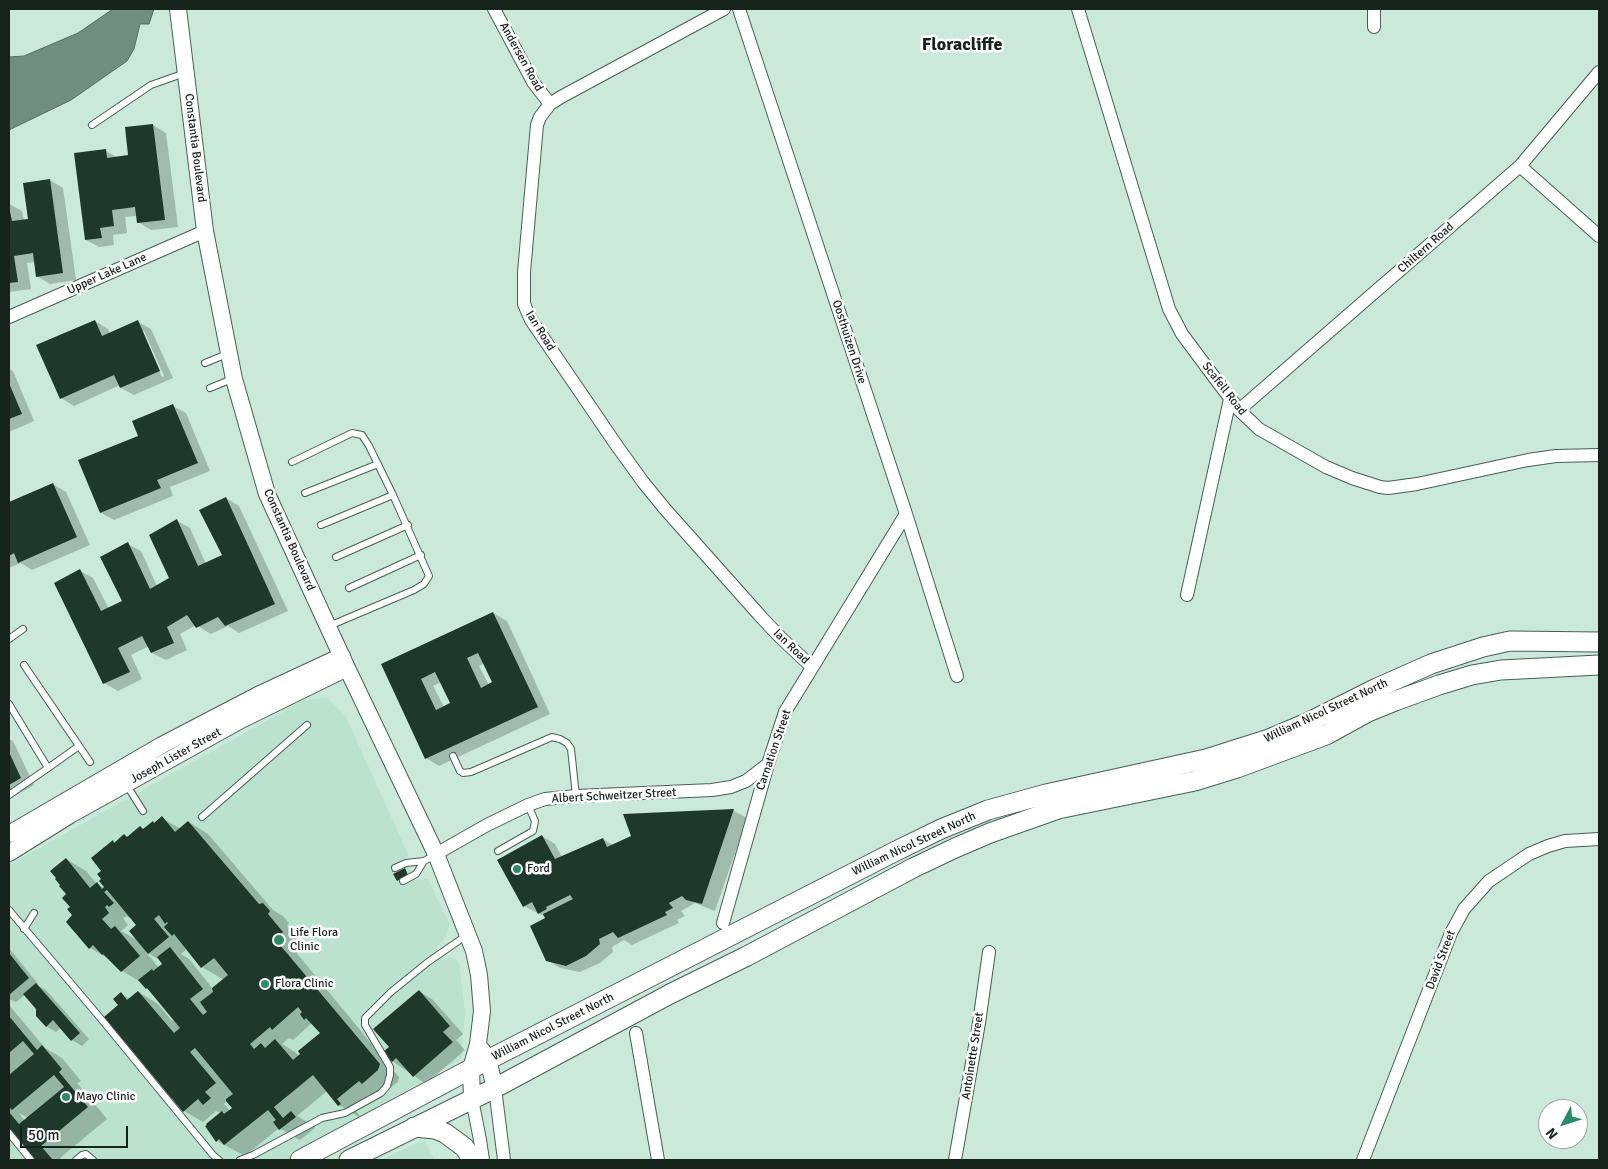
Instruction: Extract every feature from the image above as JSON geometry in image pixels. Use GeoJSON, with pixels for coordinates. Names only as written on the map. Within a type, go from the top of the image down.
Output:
{"type":"FeatureCollection","features":[{"type":"Feature","properties":{"kind":"main road","name":"William Nicol Street North"},"geometry":{"type":"LineString","coordinates":[[300,1160],[488,1060],[896,851],[941,829],[988,810],[1046,794],[1206,759],[1269,739],[1431,664],[1483,647],[1510,641],[1599,642]]}},
{"type":"Feature","properties":{"kind":"main road","name":"William Nicol Street North"},"geometry":{"type":"LineString","coordinates":[[349,1160],[494,1088],[913,868],[990,833],[1058,809],[1194,781],[1237,768],[1326,735],[1368,712],[1395,700],[1472,675],[1501,670],[1599,665]]}},
{"type":"Feature","properties":{"kind":"main road"},"geometry":{"type":"LineString","coordinates":[[414,1127],[435,1129],[446,1133],[464,1146],[473,1160]]}},
{"type":"Feature","properties":{"kind":"street","name":"Constantia Boulevard"},"geometry":{"type":"LineString","coordinates":[[178,9],[206,231],[234,379],[267,494],[345,662],[430,858],[468,934],[474,951],[479,975],[482,1011],[478,1044],[471,1069],[472,1098]]}},
{"type":"Feature","properties":{"kind":"street","name":"Andersen Road"},"geometry":{"type":"LineString","coordinates":[[494,9],[533,82],[550,104]]}},
{"type":"Feature","properties":{"kind":"street","name":"Ian Road"},"geometry":{"type":"LineString","coordinates":[[724,9],[550,104],[540,117],[537,124],[524,272],[524,304],[532,320],[643,482],[762,618],[812,667]]}},
{"type":"Feature","properties":{"kind":"street","name":"Oosthuizen Drive"},"geometry":{"type":"LineString","coordinates":[[739,9],[906,514],[957,676]]}},
{"type":"Feature","properties":{"kind":"street","name":"Scafell Road"},"geometry":{"type":"LineString","coordinates":[[1078,9],[1169,309],[1182,334],[1230,399],[1259,429],[1352,478],[1380,487],[1396,488],[1537,458],[1599,455]]}},
{"type":"Feature","properties":{"kind":"street"},"geometry":{"type":"LineString","coordinates":[[1374,9],[1374,27]]}},
{"type":"Feature","properties":{"kind":"street","name":"Chiltern Road"},"geometry":{"type":"LineString","coordinates":[[1240,410],[1520,166],[1599,72]]}},
{"type":"Feature","properties":{"kind":"street"},"geometry":{"type":"LineString","coordinates":[[1520,166],[1599,236]]}},
{"type":"Feature","properties":{"kind":"street","name":"Upper Lake Lane"},"geometry":{"type":"LineString","coordinates":[[9,317],[206,231]]}},
{"type":"Feature","properties":{"kind":"street"},"geometry":{"type":"LineString","coordinates":[[1187,595],[1230,399]]}},
{"type":"Feature","properties":{"kind":"street","name":"Carnation Street"},"geometry":{"type":"LineString","coordinates":[[722,923],[785,712],[906,514]]}},
{"type":"Feature","properties":{"kind":"street","name":"Joseph Lister Street"},"geometry":{"type":"LineString","coordinates":[[9,853],[70,815],[122,777],[214,717],[258,695],[345,662]]}},
{"type":"Feature","properties":{"kind":"street","name":"Albert Schweitzer Street"},"geometry":{"type":"LineString","coordinates":[[430,858],[487,825],[528,805],[546,800],[576,796],[712,790],[731,787],[746,781],[768,764]]}},
{"type":"Feature","properties":{"kind":"street","name":"Joseph Lister Street"},"geometry":{"type":"LineString","coordinates":[[9,834],[122,777]]}},
{"type":"Feature","properties":{"kind":"street","name":"David Street"},"geometry":{"type":"LineString","coordinates":[[1363,1160],[1451,933],[1464,909],[1488,882],[1529,854],[1565,841],[1599,839]]}},
{"type":"Feature","properties":{"kind":"street","name":"Antoinette Street"},"geometry":{"type":"LineString","coordinates":[[955,1160],[979,1023],[988,952]]}},
{"type":"Feature","properties":{"kind":"street"},"geometry":{"type":"LineString","coordinates":[[636,1033],[658,1160]]}},
{"type":"Feature","properties":{"kind":"street"},"geometry":{"type":"LineString","coordinates":[[478,1044],[488,1060],[494,1088],[504,1160]]}},
{"type":"Feature","properties":{"kind":"street"},"geometry":{"type":"LineString","coordinates":[[472,1098],[483,1160]]}},
{"type":"Feature","properties":{"kind":"lane"},"geometry":{"type":"LineString","coordinates":[[92,125],[151,85],[186,73]]}},
{"type":"Feature","properties":{"kind":"lane"},"geometry":{"type":"LineString","coordinates":[[205,363],[228,354]]}},
{"type":"Feature","properties":{"kind":"lane"},"geometry":{"type":"LineString","coordinates":[[210,388],[234,379]]}},
{"type":"Feature","properties":{"kind":"lane"},"geometry":{"type":"LineString","coordinates":[[292,462],[352,433],[362,435],[408,525],[429,576],[424,584],[414,590],[328,627]]}},
{"type":"Feature","properties":{"kind":"lane"},"geometry":{"type":"LineString","coordinates":[[305,493],[378,464]]}},
{"type":"Feature","properties":{"kind":"lane"},"geometry":{"type":"LineString","coordinates":[[321,525],[393,495]]}},
{"type":"Feature","properties":{"kind":"lane"},"geometry":{"type":"LineString","coordinates":[[336,556],[408,525]]}},
{"type":"Feature","properties":{"kind":"lane"},"geometry":{"type":"LineString","coordinates":[[349,588],[421,555]]}},
{"type":"Feature","properties":{"kind":"lane"},"geometry":{"type":"LineString","coordinates":[[9,640],[23,629]]}},
{"type":"Feature","properties":{"kind":"lane"},"geometry":{"type":"LineString","coordinates":[[24,665],[90,762]]}},
{"type":"Feature","properties":{"kind":"lane"},"geometry":{"type":"LineString","coordinates":[[9,704],[12,714],[48,768]]}},
{"type":"Feature","properties":{"kind":"lane"},"geometry":{"type":"LineString","coordinates":[[202,817],[307,725]]}},
{"type":"Feature","properties":{"kind":"lane"},"geometry":{"type":"LineString","coordinates":[[452,756],[460,771],[463,773],[471,772],[552,737],[560,739],[567,743],[571,749],[576,796]]}},
{"type":"Feature","properties":{"kind":"lane"},"geometry":{"type":"LineString","coordinates":[[9,795],[79,746]]}},
{"type":"Feature","properties":{"kind":"lane"},"geometry":{"type":"LineString","coordinates":[[122,777],[144,811]]}},
{"type":"Feature","properties":{"kind":"lane"},"geometry":{"type":"LineString","coordinates":[[498,851],[533,831],[535,821],[528,805]]}},
{"type":"Feature","properties":{"kind":"lane"},"geometry":{"type":"LineString","coordinates":[[395,868],[406,863],[430,858]]}},
{"type":"Feature","properties":{"kind":"lane"},"geometry":{"type":"LineString","coordinates":[[403,881],[416,874],[430,858]]}},
{"type":"Feature","properties":{"kind":"lane"},"geometry":{"type":"LineString","coordinates":[[9,910],[219,1160]]}},
{"type":"Feature","properties":{"kind":"lane"},"geometry":{"type":"LineString","coordinates":[[24,929],[34,913]]}},
{"type":"Feature","properties":{"kind":"lane"},"geometry":{"type":"LineString","coordinates":[[240,1160],[322,1118],[345,1113],[381,1093],[387,1086],[390,1067],[365,1024],[365,1018],[391,992],[428,962],[468,934]]}},
{"type":"Feature","properties":{"kind":"lane"},"geometry":{"type":"LineString","coordinates":[[9,1133],[31,1160]]}},
{"type":"Feature","properties":{"kind":"lane"},"geometry":{"type":"LineString","coordinates":[[76,1160],[86,1154],[93,1160]]}},
{"type":"Feature","properties":{"kind":"shaded area"},"geometry":{"type":"Polygon","coordinates":[[[113,9],[154,9],[149,24],[140,24],[134,49],[127,61],[71,100],[9,130],[9,57],[24,56],[78,33],[113,9]]]}},
{"type":"Feature","properties":{"kind":"shaded area"},"geometry":{"type":"Polygon","coordinates":[[[327,698],[345,715],[408,854],[406,862],[416,880],[428,879],[449,923],[447,936],[436,948],[445,960],[451,957],[459,963],[465,1012],[461,1059],[287,1160],[53,1160],[41,1146],[88,1107],[59,1072],[42,1046],[37,1050],[9,1016],[9,995],[29,978],[9,953],[9,865],[304,700],[327,698]],[[36,983],[24,994],[36,1009],[36,1016],[45,1027],[53,1020],[71,1041],[80,1033],[36,983]],[[419,990],[374,1029],[389,1047],[383,1052],[391,1061],[396,1058],[413,1077],[452,1042],[443,1032],[450,1025],[419,990]]]}},
{"type":"Feature","properties":{"kind":"shaded area"},"geometry":{"type":"Polygon","coordinates":[[[23,1041],[34,1054],[9,1075],[9,1053],[23,1041]]]}},
{"type":"Feature","properties":{"kind":"shaded area"},"geometry":{"type":"Polygon","coordinates":[[[54,1075],[64,1087],[19,1124],[9,1112],[9,1107],[12,1110],[54,1075]]]}},
{"type":"Feature","properties":{"kind":"shaded area"},"geometry":{"type":"Polygon","coordinates":[[[9,1130],[34,1160],[9,1160],[9,1130]]]}},
{"type":"Feature","properties":{"kind":"shaded area"},"geometry":{"type":"Polygon","coordinates":[[[424,1140],[435,1160],[380,1160],[424,1140]]]}},
{"type":"Feature","properties":{"kind":"building"},"geometry":{"type":"Polygon","coordinates":[[[153,124],[165,220],[137,223],[135,207],[112,210],[114,226],[100,228],[102,238],[85,240],[74,153],[106,149],[107,158],[128,155],[125,127],[153,124]]]}},
{"type":"Feature","properties":{"kind":"building"},"geometry":{"type":"Polygon","coordinates":[[[50,179],[63,273],[36,277],[33,253],[14,256],[18,282],[9,283],[9,207],[12,221],[28,219],[23,183],[50,179]]]}},
{"type":"Feature","properties":{"kind":"building"},"geometry":{"type":"Polygon","coordinates":[[[95,320],[102,336],[138,320],[160,371],[120,388],[114,375],[60,399],[36,345],[95,320]]]}},
{"type":"Feature","properties":{"kind":"building"},"geometry":{"type":"Polygon","coordinates":[[[9,383],[22,414],[9,419],[9,383]]]}},
{"type":"Feature","properties":{"kind":"building"},"geometry":{"type":"Polygon","coordinates":[[[173,404],[198,463],[157,480],[161,488],[100,513],[78,460],[138,436],[132,421],[173,404]]]}},
{"type":"Feature","properties":{"kind":"building"},"geometry":{"type":"Polygon","coordinates":[[[53,483],[77,537],[18,563],[14,553],[9,556],[9,502],[53,483]]]}},
{"type":"Feature","properties":{"kind":"building"},"geometry":{"type":"Polygon","coordinates":[[[226,497],[275,604],[225,626],[218,617],[196,628],[187,615],[167,627],[174,643],[151,653],[142,636],[118,648],[130,672],[103,684],[54,583],[80,569],[101,611],[122,601],[100,557],[128,542],[150,589],[169,578],[149,535],[177,519],[198,566],[222,555],[199,510],[226,497]]]}},
{"type":"Feature","properties":{"kind":"building"},"geometry":{"type":"Polygon","coordinates":[[[493,612],[538,707],[425,759],[381,664],[493,612]],[[478,653],[467,658],[481,688],[492,682],[478,653]],[[435,672],[421,679],[436,710],[450,703],[435,672]]]}},
{"type":"Feature","properties":{"kind":"building"},"geometry":{"type":"Polygon","coordinates":[[[9,752],[21,778],[9,785],[9,752]]]}},
{"type":"Feature","properties":{"kind":"building"},"geometry":{"type":"Polygon","coordinates":[[[734,809],[702,904],[686,900],[682,896],[669,903],[673,908],[665,912],[667,915],[618,938],[613,932],[599,939],[600,944],[586,956],[566,966],[546,961],[530,926],[545,918],[543,914],[573,899],[570,895],[546,907],[547,909],[538,914],[532,902],[523,907],[497,860],[542,835],[555,859],[603,838],[607,847],[631,836],[623,814],[734,809]]]}},
{"type":"Feature","properties":{"kind":"building","name":"Flora Clinic"},"geometry":{"type":"Polygon","coordinates":[[[162,816],[175,832],[188,821],[259,904],[263,903],[270,911],[268,914],[283,932],[275,939],[380,1064],[378,1070],[362,1084],[359,1081],[337,1099],[341,1104],[338,1106],[313,1075],[274,1107],[283,1118],[291,1111],[296,1117],[279,1130],[273,1122],[276,1120],[268,1110],[224,1145],[219,1139],[216,1142],[205,1126],[222,1111],[224,1114],[232,1108],[226,1099],[233,1094],[195,1048],[190,1052],[216,1083],[205,1092],[211,1098],[203,1105],[198,1099],[183,1112],[104,1017],[118,1005],[113,999],[121,992],[127,1000],[138,991],[174,1033],[180,1028],[147,988],[138,980],[162,964],[157,957],[170,947],[203,989],[190,999],[203,1015],[207,1012],[200,1002],[213,992],[212,988],[228,975],[214,958],[201,968],[174,934],[172,936],[164,927],[168,923],[165,924],[159,915],[154,919],[169,937],[148,954],[129,931],[136,925],[107,890],[104,892],[114,903],[109,907],[107,905],[105,907],[109,913],[102,919],[111,929],[115,926],[140,956],[121,972],[93,945],[89,949],[66,922],[72,915],[67,909],[70,907],[62,898],[66,894],[50,871],[66,858],[90,888],[97,882],[102,889],[104,887],[99,881],[101,879],[97,874],[101,871],[91,858],[113,840],[114,843],[124,834],[127,837],[140,826],[143,829],[153,821],[154,823],[162,816]],[[298,1007],[272,1030],[270,1027],[250,1044],[254,1049],[261,1043],[265,1048],[275,1039],[293,1060],[300,1054],[298,1051],[320,1033],[306,1018],[304,1020],[300,1014],[302,1012],[298,1007]]]}},
{"type":"Feature","properties":{"kind":"building"},"geometry":{"type":"Polygon","coordinates":[[[405,868],[408,875],[397,881],[393,874],[405,868]]]}},
{"type":"Feature","properties":{"kind":"building"},"geometry":{"type":"Polygon","coordinates":[[[9,953],[29,978],[9,995],[9,953]]]}},
{"type":"Feature","properties":{"kind":"building"},"geometry":{"type":"Polygon","coordinates":[[[36,983],[80,1033],[71,1041],[53,1020],[46,1027],[36,1016],[36,1009],[23,994],[36,983]]]}},
{"type":"Feature","properties":{"kind":"building"},"geometry":{"type":"Polygon","coordinates":[[[419,990],[450,1026],[443,1032],[453,1042],[413,1077],[396,1058],[392,1062],[383,1052],[389,1047],[373,1029],[419,990]]]}},
{"type":"Feature","properties":{"kind":"building","name":"Mayo Clinic"},"geometry":{"type":"Polygon","coordinates":[[[9,1016],[37,1050],[42,1045],[62,1069],[59,1072],[88,1107],[41,1146],[53,1160],[34,1160],[9,1130],[9,1112],[19,1124],[64,1087],[54,1075],[12,1110],[9,1107],[9,1075],[34,1054],[23,1041],[9,1053],[9,1016]]]}},
{"type":"Feature","properties":{"kind":"place","name":"Ford"},"geometry":{"type":"Point","coordinates":[517,869]}},
{"type":"Feature","properties":{"kind":"place","name":"Life Flora Clinic"},"geometry":{"type":"Point","coordinates":[279,940]}},
{"type":"Feature","properties":{"kind":"place","name":"Flora Clinic"},"geometry":{"type":"Point","coordinates":[265,984]}},
{"type":"Feature","properties":{"kind":"place","name":"Mayo Clinic"},"geometry":{"type":"Point","coordinates":[66,1097]}},
{"type":"Feature","properties":{"kind":"district","name":"Floracliffe"},"geometry":{"type":"Point","coordinates":[962,45]}}]}
